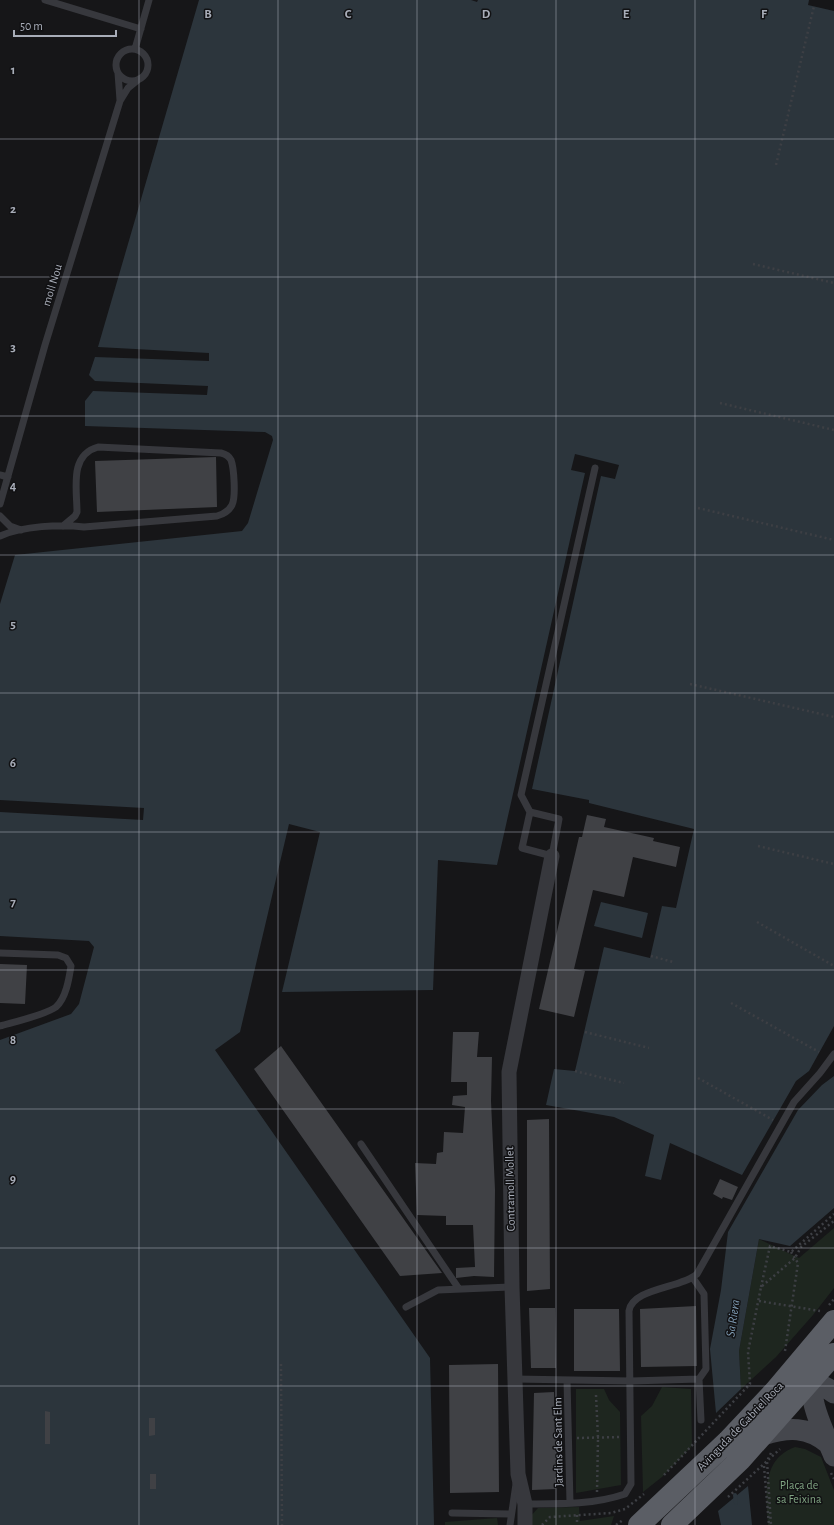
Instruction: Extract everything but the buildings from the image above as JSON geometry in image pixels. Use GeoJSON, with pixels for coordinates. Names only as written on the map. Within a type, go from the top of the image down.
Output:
{"type":"FeatureCollection","features":[{"type":"Feature","properties":{"kind":"highway","name":"Avinguda de Gabriel Roca"},"geometry":{"type":"LineString","coordinates":[[672,1525],[716,1484],[763,1436],[810,1382],[828,1331]]}},
{"type":"Feature","properties":{"kind":"highway","name":"Avinguda de Gabriel Roca"},"geometry":{"type":"LineString","coordinates":[[639,1525],[707,1462],[775,1391],[828,1331]]}},
{"type":"Feature","properties":{"kind":"main road"},"geometry":{"type":"LineString","coordinates":[[775,1391],[800,1382],[810,1382],[823,1386],[834,1393]]}},
{"type":"Feature","properties":{"kind":"main road"},"geometry":{"type":"LineString","coordinates":[[810,1382],[814,1407],[831,1456]]}},
{"type":"Feature","properties":{"kind":"main road"},"geometry":{"type":"LineString","coordinates":[[763,1436],[786,1429],[801,1429],[816,1435],[831,1456]]}},
{"type":"Feature","properties":{"kind":"street","name":"Contramoll Mollet"},"geometry":{"type":"LineString","coordinates":[[525,1525],[525,1504],[518,1474],[512,1287],[509,1072],[552,856]]}},
{"type":"Feature","properties":{"kind":"lane"},"geometry":{"type":"LineString","coordinates":[[45,0],[141,29]]}},
{"type":"Feature","properties":{"kind":"lane"},"geometry":{"type":"LineString","coordinates":[[135,49],[149,0]]}},
{"type":"Feature","properties":{"kind":"lane"},"geometry":{"type":"LineString","coordinates":[[117,70],[124,78],[134,81],[139,79],[146,72],[148,62],[143,52],[135,49],[127,50],[119,56],[116,66],[117,70],[120,78],[120,101]]}},
{"type":"Feature","properties":{"kind":"lane","name":"moll Nou"},"geometry":{"type":"LineString","coordinates":[[0,504],[45,345],[120,101],[128,88],[139,79]]}},
{"type":"Feature","properties":{"kind":"lane"},"geometry":{"type":"LineString","coordinates":[[0,536],[21,530],[63,526],[84,527],[217,516],[224,514],[232,505],[234,499],[231,461],[226,455],[221,453],[98,447],[92,449],[82,456],[77,469],[76,516],[63,526]]}},
{"type":"Feature","properties":{"kind":"lane"},"geometry":{"type":"LineString","coordinates":[[552,856],[522,848],[530,812],[521,795],[595,468]]}},
{"type":"Feature","properties":{"kind":"lane"},"geometry":{"type":"LineString","coordinates":[[0,474],[8,477]]}},
{"type":"Feature","properties":{"kind":"lane"},"geometry":{"type":"LineString","coordinates":[[0,516],[10,526],[21,530]]}},
{"type":"Feature","properties":{"kind":"lane","name":"Contramoll Mollet"},"geometry":{"type":"LineString","coordinates":[[530,812],[559,819],[552,856]]}},
{"type":"Feature","properties":{"kind":"lane"},"geometry":{"type":"LineString","coordinates":[[0,953],[58,954],[66,958],[71,966],[65,991],[56,1006],[47,1011],[0,1026]]}},
{"type":"Feature","properties":{"kind":"lane"},"geometry":{"type":"LineString","coordinates":[[631,1381],[629,1312],[631,1305],[640,1297],[693,1278],[699,1270],[794,1102],[820,1073],[834,1054]]}},
{"type":"Feature","properties":{"kind":"lane"},"geometry":{"type":"LineString","coordinates":[[362,1144],[459,1288]]}},
{"type":"Feature","properties":{"kind":"lane"},"geometry":{"type":"LineString","coordinates":[[693,1278],[704,1294],[706,1369],[699,1379],[701,1420]]}},
{"type":"Feature","properties":{"kind":"lane"},"geometry":{"type":"LineString","coordinates":[[406,1307],[438,1290],[512,1287]]}},
{"type":"Feature","properties":{"kind":"lane","name":"Jardins de Sant Elm"},"geometry":{"type":"LineString","coordinates":[[515,1379],[631,1381],[699,1379]]}},
{"type":"Feature","properties":{"kind":"lane","name":"Jardins de Sant Elm"},"geometry":{"type":"LineString","coordinates":[[567,1380],[570,1503]]}},
{"type":"Feature","properties":{"kind":"lane","name":"Jardins de Sant Elm"},"geometry":{"type":"LineString","coordinates":[[525,1504],[597,1501],[610,1499],[625,1494],[631,1484],[631,1381]]}},
{"type":"Feature","properties":{"kind":"lane"},"geometry":{"type":"LineString","coordinates":[[510,1525],[510,1514],[518,1474]]}},
{"type":"Feature","properties":{"kind":"lane"},"geometry":{"type":"LineString","coordinates":[[452,1514],[510,1514]]}},
{"type":"Feature","properties":{"kind":"path"},"geometry":{"type":"LineString","coordinates":[[776,165],[814,6]]}},
{"type":"Feature","properties":{"kind":"path"},"geometry":{"type":"LineString","coordinates":[[753,264],[834,283]]}},
{"type":"Feature","properties":{"kind":"path"},"geometry":{"type":"LineString","coordinates":[[720,403],[834,430]]}},
{"type":"Feature","properties":{"kind":"path"},"geometry":{"type":"LineString","coordinates":[[698,508],[834,540]]}},
{"type":"Feature","properties":{"kind":"path"},"geometry":{"type":"LineString","coordinates":[[690,684],[834,717]]}},
{"type":"Feature","properties":{"kind":"path"},"geometry":{"type":"LineString","coordinates":[[758,846],[834,864]]}},
{"type":"Feature","properties":{"kind":"path"},"geometry":{"type":"LineString","coordinates":[[756,922],[834,966]]}},
{"type":"Feature","properties":{"kind":"path"},"geometry":{"type":"LineString","coordinates":[[651,956],[673,962]]}},
{"type":"Feature","properties":{"kind":"path"},"geometry":{"type":"LineString","coordinates":[[730,1003],[819,1052]]}},
{"type":"Feature","properties":{"kind":"path"},"geometry":{"type":"LineString","coordinates":[[585,1032],[649,1048]]}},
{"type":"Feature","properties":{"kind":"path"},"geometry":{"type":"LineString","coordinates":[[575,1071],[624,1083]]}},
{"type":"Feature","properties":{"kind":"path"},"geometry":{"type":"LineString","coordinates":[[698,1078],[773,1120]]}},
{"type":"Feature","properties":{"kind":"path"},"geometry":{"type":"LineString","coordinates":[[791,1252],[834,1214]]}},
{"type":"Feature","properties":{"kind":"path"},"geometry":{"type":"LineString","coordinates":[[761,1287],[795,1258],[801,1247],[834,1221]]}},
{"type":"Feature","properties":{"kind":"path"},"geometry":{"type":"LineString","coordinates":[[712,1425],[750,1384],[748,1352],[770,1246],[791,1252],[798,1263],[784,1356]]}},
{"type":"Feature","properties":{"kind":"path"},"geometry":{"type":"LineString","coordinates":[[759,1301],[792,1306],[828,1331]]}},
{"type":"Feature","properties":{"kind":"path"},"geometry":{"type":"LineString","coordinates":[[282,1364],[282,1525]]}},
{"type":"Feature","properties":{"kind":"path"},"geometry":{"type":"LineString","coordinates":[[596,1395],[598,1438],[597,1501]]}},
{"type":"Feature","properties":{"kind":"path"},"geometry":{"type":"LineString","coordinates":[[569,1438],[631,1437]]}},
{"type":"Feature","properties":{"kind":"path"},"geometry":{"type":"LineString","coordinates":[[727,1499],[784,1447]]}},
{"type":"Feature","properties":{"kind":"path"},"geometry":{"type":"LineString","coordinates":[[831,1456],[834,1479]]}},
{"type":"Feature","properties":{"kind":"path"},"geometry":{"type":"LineString","coordinates":[[764,1465],[769,1525]]}},
{"type":"Feature","properties":{"kind":"path"},"geometry":{"type":"LineString","coordinates":[[577,1515],[577,1525]]}},
{"type":"Feature","properties":{"kind":"green space"},"geometry":{"type":"Polygon","coordinates":[[[834,1228],[834,1288],[813,1315],[776,1357],[741,1389],[739,1351],[759,1239],[799,1258],[834,1228]]]}},
{"type":"Feature","properties":{"kind":"green space"},"geometry":{"type":"Polygon","coordinates":[[[662,1387],[691,1389],[692,1446],[662,1477],[643,1492],[641,1416],[652,1406],[662,1387]]]}},
{"type":"Feature","properties":{"kind":"green space"},"geometry":{"type":"Polygon","coordinates":[[[576,1389],[604,1389],[609,1400],[620,1412],[621,1485],[576,1493],[576,1389]]]}},
{"type":"Feature","properties":{"kind":"green space","name":"Plaça de sa Feixina"},"geometry":{"type":"Polygon","coordinates":[[[795,1447],[805,1449],[821,1457],[834,1490],[834,1525],[768,1525],[767,1491],[771,1469],[776,1460],[784,1453],[795,1447]]]}},
{"type":"Feature","properties":{"kind":"green space"},"geometry":{"type":"Polygon","coordinates":[[[579,1507],[580,1521],[614,1516],[611,1525],[529,1525],[529,1518],[538,1508],[579,1507]]]}},
{"type":"Feature","properties":{"kind":"green space"},"geometry":{"type":"Polygon","coordinates":[[[497,1518],[498,1525],[445,1525],[445,1522],[497,1518]]]}},
{"type":"Feature","properties":{"kind":"water"},"geometry":{"type":"Polygon","coordinates":[[[199,0],[471,0],[477,2],[478,0],[809,0],[808,5],[834,11],[834,1026],[809,1071],[796,1081],[742,1175],[670,1143],[661,1180],[645,1176],[654,1135],[614,1117],[546,1105],[554,1069],[575,1071],[604,947],[650,958],[662,906],[676,908],[694,829],[589,803],[589,800],[532,789],[601,476],[615,479],[619,465],[575,454],[571,470],[585,473],[497,865],[438,860],[433,990],[282,992],[320,832],[289,824],[240,1032],[215,1050],[430,1358],[434,1525],[0,1525],[0,1040],[71,1014],[79,1004],[94,947],[89,941],[0,936],[0,812],[143,820],[144,808],[0,800],[0,604],[15,555],[242,531],[248,523],[273,440],[272,436],[265,432],[85,426],[85,401],[93,391],[207,395],[208,386],[95,381],[89,375],[95,357],[209,361],[209,353],[98,347],[199,0]]]}},
{"type":"Feature","properties":{"kind":"water"},"geometry":{"type":"Polygon","coordinates":[[[601,902],[648,913],[642,938],[594,926],[601,902]]]}},
{"type":"Feature","properties":{"kind":"water"},"geometry":{"type":"Polygon","coordinates":[[[834,1076],[834,1208],[790,1246],[759,1239],[739,1351],[741,1389],[716,1413],[710,1349],[721,1290],[728,1232],[798,1110],[822,1085],[834,1076]]]}},
{"type":"Feature","properties":{"kind":"water"},"geometry":{"type":"Polygon","coordinates":[[[748,1486],[752,1525],[721,1525],[718,1511],[748,1486]]]}},
{"type":"Feature","properties":{"kind":"waterway","name":"Sa Riera"},"geometry":{"type":"LineString","coordinates":[[735,1495],[736,1503]]}}]}
